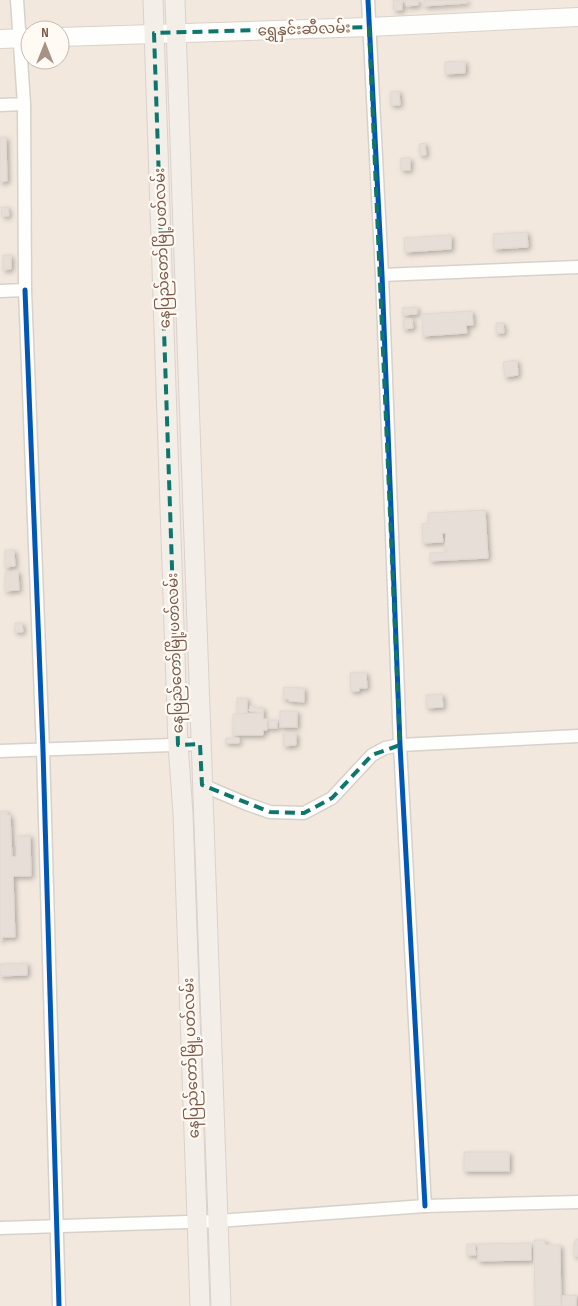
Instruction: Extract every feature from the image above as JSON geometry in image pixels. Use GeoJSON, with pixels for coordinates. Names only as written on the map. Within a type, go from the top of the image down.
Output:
{"type":"FeatureCollection","features":[{"type":"Feature","properties":{"kind":"main road","name":"နေပြည်တော်မြို့ပတ်လမ်း"},"geometry":{"type":"LineString","coordinates":[[153,0],[178,745],[183,813],[200,1306]]}},
{"type":"Feature","properties":{"kind":"main road","name":"နေပြည်တော်မြို့ပတ်လမ်း"},"geometry":{"type":"LineString","coordinates":[[175,0],[221,1306]]}},
{"type":"Feature","properties":{"kind":"street"},"geometry":{"type":"LineString","coordinates":[[18,0],[22,20]]}},
{"type":"Feature","properties":{"kind":"street"},"geometry":{"type":"LineString","coordinates":[[368,0],[382,276],[400,745],[425,1206]]}},
{"type":"Feature","properties":{"kind":"street","name":"ရွှေနှင်းဆီလမ်း"},"geometry":{"type":"LineString","coordinates":[[70,37],[369,27],[578,17]]}},
{"type":"Feature","properties":{"kind":"street"},"geometry":{"type":"LineString","coordinates":[[0,39],[20,38]]}},
{"type":"Feature","properties":{"kind":"street"},"geometry":{"type":"LineString","coordinates":[[25,70],[25,290],[42,750],[59,1306]]}},
{"type":"Feature","properties":{"kind":"street"},"geometry":{"type":"LineString","coordinates":[[0,105],[24,104]]}},
{"type":"Feature","properties":{"kind":"street"},"geometry":{"type":"LineString","coordinates":[[382,276],[578,267]]}},
{"type":"Feature","properties":{"kind":"street"},"geometry":{"type":"LineString","coordinates":[[0,291],[25,290]]}},
{"type":"Feature","properties":{"kind":"street"},"geometry":{"type":"LineString","coordinates":[[202,785],[270,812],[304,813],[332,798],[372,755],[385,748],[400,745],[578,736]]}},
{"type":"Feature","properties":{"kind":"street"},"geometry":{"type":"LineString","coordinates":[[0,751],[200,744]]}},
{"type":"Feature","properties":{"kind":"street"},"geometry":{"type":"LineString","coordinates":[[0,1228],[218,1221],[425,1206],[578,1202]]}},
{"type":"Feature","properties":{"kind":"highlighted area"},"geometry":{"type":"Polygon","coordinates":[[[369,27],[400,745],[372,755],[332,798],[304,813],[270,812],[202,785],[200,744],[178,745],[154,33],[369,27]]]}},
{"type":"Feature","properties":{"kind":"shaded area"},"geometry":{"type":"Polygon","coordinates":[[[0,0],[578,0],[578,1306],[0,1306],[0,0]]]}},
{"type":"Feature","properties":{"kind":"building"},"geometry":{"type":"Polygon","coordinates":[[[393,0],[402,0],[402,10],[394,10],[393,0]]]}},
{"type":"Feature","properties":{"kind":"building"},"geometry":{"type":"Polygon","coordinates":[[[405,0],[418,0],[418,5],[406,6],[405,0]]]}},
{"type":"Feature","properties":{"kind":"building"},"geometry":{"type":"Polygon","coordinates":[[[424,0],[467,0],[467,3],[424,6],[424,0]]]}},
{"type":"Feature","properties":{"kind":"building"},"geometry":{"type":"Polygon","coordinates":[[[465,61],[465,73],[445,74],[445,62],[465,61]]]}},
{"type":"Feature","properties":{"kind":"building"},"geometry":{"type":"Polygon","coordinates":[[[399,91],[400,105],[391,105],[390,92],[399,91]]]}},
{"type":"Feature","properties":{"kind":"building"},"geometry":{"type":"Polygon","coordinates":[[[0,137],[6,137],[7,181],[0,182],[0,137]]]}},
{"type":"Feature","properties":{"kind":"building"},"geometry":{"type":"Polygon","coordinates":[[[425,143],[426,155],[420,155],[419,144],[425,143]]]}},
{"type":"Feature","properties":{"kind":"building"},"geometry":{"type":"Polygon","coordinates":[[[401,158],[410,158],[410,170],[401,170],[401,158]]]}},
{"type":"Feature","properties":{"kind":"building"},"geometry":{"type":"Polygon","coordinates":[[[1,207],[8,207],[9,216],[2,216],[1,207]]]}},
{"type":"Feature","properties":{"kind":"building"},"geometry":{"type":"Polygon","coordinates":[[[527,232],[528,247],[494,249],[493,234],[527,232]]]}},
{"type":"Feature","properties":{"kind":"building"},"geometry":{"type":"Polygon","coordinates":[[[451,235],[451,249],[405,252],[404,238],[451,235]]]}},
{"type":"Feature","properties":{"kind":"building"},"geometry":{"type":"Polygon","coordinates":[[[3,255],[11,255],[11,269],[3,270],[3,255]]]}},
{"type":"Feature","properties":{"kind":"building"},"geometry":{"type":"Polygon","coordinates":[[[417,307],[417,314],[403,315],[402,308],[417,307]]]}},
{"type":"Feature","properties":{"kind":"building"},"geometry":{"type":"Polygon","coordinates":[[[472,311],[473,325],[466,325],[467,333],[423,336],[422,314],[472,311]]]}},
{"type":"Feature","properties":{"kind":"building"},"geometry":{"type":"Polygon","coordinates":[[[403,319],[412,319],[413,328],[404,329],[403,319]]]}},
{"type":"Feature","properties":{"kind":"building"},"geometry":{"type":"Polygon","coordinates":[[[496,323],[503,323],[504,333],[496,333],[496,323]]]}},
{"type":"Feature","properties":{"kind":"building"},"geometry":{"type":"Polygon","coordinates":[[[517,360],[518,375],[505,377],[503,362],[517,360]]]}},
{"type":"Feature","properties":{"kind":"building"},"geometry":{"type":"Polygon","coordinates":[[[485,510],[488,558],[430,561],[430,553],[447,552],[447,550],[445,550],[446,533],[442,533],[443,542],[423,543],[422,524],[428,523],[428,513],[485,510]]]}},
{"type":"Feature","properties":{"kind":"building"},"geometry":{"type":"Polygon","coordinates":[[[5,550],[14,550],[15,566],[5,567],[5,550]]]}},
{"type":"Feature","properties":{"kind":"building"},"geometry":{"type":"Polygon","coordinates":[[[18,571],[19,590],[5,591],[5,572],[18,571]]]}},
{"type":"Feature","properties":{"kind":"building"},"geometry":{"type":"Polygon","coordinates":[[[15,623],[22,623],[23,632],[15,632],[15,623]]]}},
{"type":"Feature","properties":{"kind":"building"},"geometry":{"type":"Polygon","coordinates":[[[366,672],[367,688],[351,691],[350,673],[366,672]]]}},
{"type":"Feature","properties":{"kind":"building"},"geometry":{"type":"Polygon","coordinates":[[[284,687],[304,688],[304,702],[283,699],[284,687]]]}},
{"type":"Feature","properties":{"kind":"building"},"geometry":{"type":"Polygon","coordinates":[[[442,694],[443,707],[427,708],[426,695],[442,694]]]}},
{"type":"Feature","properties":{"kind":"building"},"geometry":{"type":"Polygon","coordinates":[[[237,698],[247,698],[247,713],[237,714],[237,698]]]}},
{"type":"Feature","properties":{"kind":"building"},"geometry":{"type":"Polygon","coordinates":[[[250,706],[263,708],[263,713],[249,711],[250,706]]]}},
{"type":"Feature","properties":{"kind":"building"},"geometry":{"type":"Polygon","coordinates":[[[280,711],[297,711],[297,727],[280,727],[280,711]]]}},
{"type":"Feature","properties":{"kind":"building"},"geometry":{"type":"Polygon","coordinates":[[[263,713],[263,719],[267,719],[267,730],[263,730],[263,735],[233,735],[233,714],[263,713]]]}},
{"type":"Feature","properties":{"kind":"building"},"geometry":{"type":"Polygon","coordinates":[[[269,720],[277,720],[277,728],[269,728],[269,720]]]}},
{"type":"Feature","properties":{"kind":"building"},"geometry":{"type":"Polygon","coordinates":[[[283,733],[296,733],[296,745],[284,746],[283,733]]]}},
{"type":"Feature","properties":{"kind":"building"},"geometry":{"type":"Polygon","coordinates":[[[226,738],[239,738],[239,743],[225,743],[226,738]]]}},
{"type":"Feature","properties":{"kind":"building"},"geometry":{"type":"Polygon","coordinates":[[[0,811],[7,811],[7,815],[10,815],[12,857],[17,856],[16,836],[30,835],[31,876],[13,876],[15,937],[2,937],[2,940],[0,940],[0,811]]]}},
{"type":"Feature","properties":{"kind":"building"},"geometry":{"type":"Polygon","coordinates":[[[27,963],[27,975],[0,976],[0,964],[27,963]]]}},
{"type":"Feature","properties":{"kind":"building"},"geometry":{"type":"Polygon","coordinates":[[[464,1152],[509,1152],[509,1171],[464,1171],[464,1152]]]}},
{"type":"Feature","properties":{"kind":"building"},"geometry":{"type":"Polygon","coordinates":[[[578,1239],[578,1256],[574,1256],[574,1242],[578,1239]]]}},
{"type":"Feature","properties":{"kind":"building"},"geometry":{"type":"Polygon","coordinates":[[[534,1240],[545,1240],[545,1245],[560,1245],[561,1306],[535,1306],[534,1240]]]}},
{"type":"Feature","properties":{"kind":"building"},"geometry":{"type":"Polygon","coordinates":[[[531,1243],[531,1260],[478,1261],[478,1244],[531,1243]]]}},
{"type":"Feature","properties":{"kind":"building"},"geometry":{"type":"Polygon","coordinates":[[[467,1244],[475,1244],[476,1255],[467,1255],[467,1244]]]}},
{"type":"Feature","properties":{"kind":"building"},"geometry":{"type":"Polygon","coordinates":[[[576,1295],[576,1306],[562,1306],[562,1296],[576,1295]]]}},
{"type":"Feature","properties":{"kind":"cycle path"},"geometry":{"type":"LineString","coordinates":[[368,0],[382,275],[400,745],[425,1206]]}},
{"type":"Feature","properties":{"kind":"cycle path"},"geometry":{"type":"LineString","coordinates":[[25,290],[43,750],[59,1306]]}}]}
